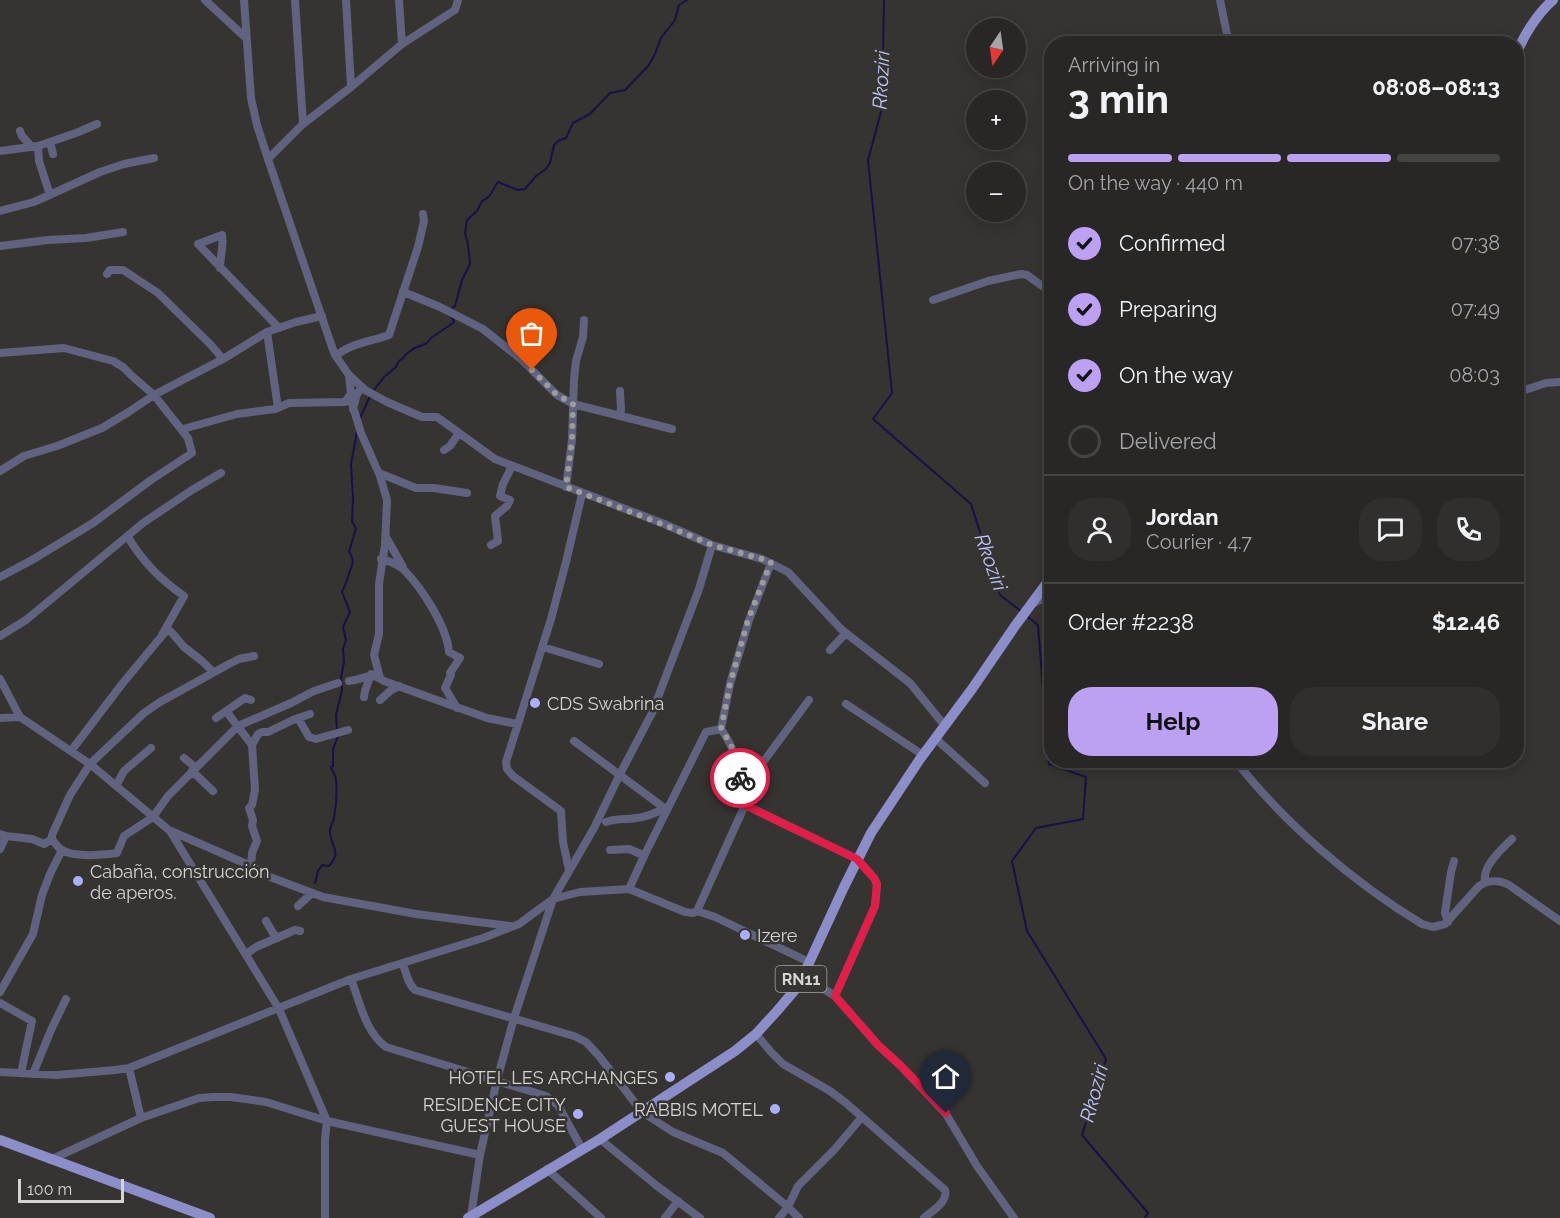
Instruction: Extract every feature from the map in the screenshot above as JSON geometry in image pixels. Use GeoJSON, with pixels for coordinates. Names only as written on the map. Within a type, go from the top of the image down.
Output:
{"type":"FeatureCollection","features":[{"type":"Feature","properties":{"kind":"main road"},"geometry":{"type":"LineString","coordinates":[[1524,38],[1553,0]]}},
{"type":"Feature","properties":{"kind":"main road","name":"RN11"},"geometry":{"type":"LineString","coordinates":[[469,1217],[600,1139],[735,1051],[756,1034],[782,1005],[803,976],[871,833],[923,755],[1044,586]]}},
{"type":"Feature","properties":{"kind":"main road"},"geometry":{"type":"LineString","coordinates":[[0,1140],[210,1218]]}},
{"type":"Feature","properties":{"kind":"street"},"geometry":{"type":"LineString","coordinates":[[206,0],[246,38]]}},
{"type":"Feature","properties":{"kind":"street"},"geometry":{"type":"LineString","coordinates":[[243,0],[251,98],[257,124],[336,356],[349,375],[374,396],[422,417],[437,417],[495,459],[712,545],[771,562],[788,572],[846,633],[910,683],[945,726]]}},
{"type":"Feature","properties":{"kind":"street"},"geometry":{"type":"LineString","coordinates":[[295,0],[303,124]]}},
{"type":"Feature","properties":{"kind":"street"},"geometry":{"type":"LineString","coordinates":[[346,0],[351,87]]}},
{"type":"Feature","properties":{"kind":"street"},"geometry":{"type":"LineString","coordinates":[[399,0],[402,44]]}},
{"type":"Feature","properties":{"kind":"street"},"geometry":{"type":"LineString","coordinates":[[268,159],[303,124],[402,44],[455,10],[458,0]]}},
{"type":"Feature","properties":{"kind":"street"},"geometry":{"type":"LineString","coordinates":[[1220,0],[1227,36]]}},
{"type":"Feature","properties":{"kind":"street"},"geometry":{"type":"LineString","coordinates":[[0,151],[50,142],[97,124]]}},
{"type":"Feature","properties":{"kind":"street"},"geometry":{"type":"LineString","coordinates":[[20,131],[22,136],[34,146],[50,195]]}},
{"type":"Feature","properties":{"kind":"street"},"geometry":{"type":"LineString","coordinates":[[50,142],[53,154]]}},
{"type":"Feature","properties":{"kind":"street"},"geometry":{"type":"LineString","coordinates":[[0,211],[34,202],[100,172],[154,158]]}},
{"type":"Feature","properties":{"kind":"street"},"geometry":{"type":"LineString","coordinates":[[336,356],[360,343],[389,335],[421,238],[423,214]]}},
{"type":"Feature","properties":{"kind":"street"},"geometry":{"type":"LineString","coordinates":[[0,246],[123,232]]}},
{"type":"Feature","properties":{"kind":"street"},"geometry":{"type":"LineString","coordinates":[[220,268],[279,328]]}},
{"type":"Feature","properties":{"kind":"street"},"geometry":{"type":"LineString","coordinates":[[106,274],[110,270],[123,270],[158,293],[223,359]]}},
{"type":"Feature","properties":{"kind":"street"},"geometry":{"type":"LineString","coordinates":[[933,300],[988,281],[1021,274],[1027,275],[1044,287]]}},
{"type":"Feature","properties":{"kind":"street"},"geometry":{"type":"LineString","coordinates":[[404,291],[483,329],[521,359],[557,395],[573,404],[672,429]]}},
{"type":"Feature","properties":{"kind":"street"},"geometry":{"type":"LineString","coordinates":[[0,471],[24,456],[102,428],[154,395],[223,359],[267,332],[322,316]]}},
{"type":"Feature","properties":{"kind":"street"},"geometry":{"type":"LineString","coordinates":[[566,487],[572,440],[576,361],[583,337],[584,320]]}},
{"type":"Feature","properties":{"kind":"street"},"geometry":{"type":"LineString","coordinates":[[267,332],[278,408]]}},
{"type":"Feature","properties":{"kind":"street"},"geometry":{"type":"LineString","coordinates":[[0,353],[64,348],[113,361],[154,395],[183,429],[192,453],[93,523],[0,577]]}},
{"type":"Feature","properties":{"kind":"street"},"geometry":{"type":"LineString","coordinates":[[349,375],[353,409],[379,473],[387,500],[379,584],[379,634],[374,655],[380,678]]}},
{"type":"Feature","properties":{"kind":"street"},"geometry":{"type":"LineString","coordinates":[[1524,390],[1546,383],[1560,382]]}},
{"type":"Feature","properties":{"kind":"street"},"geometry":{"type":"LineString","coordinates":[[353,409],[357,394],[362,387]]}},
{"type":"Feature","properties":{"kind":"street"},"geometry":{"type":"LineString","coordinates":[[619,416],[620,391]]}},
{"type":"Feature","properties":{"kind":"street"},"geometry":{"type":"LineString","coordinates":[[183,429],[237,414],[278,408],[289,403],[345,402],[350,397]]}},
{"type":"Feature","properties":{"kind":"street"},"geometry":{"type":"LineString","coordinates":[[444,450],[450,446],[459,433]]}},
{"type":"Feature","properties":{"kind":"street"},"geometry":{"type":"LineString","coordinates":[[491,545],[498,541],[495,516],[507,506],[510,500],[500,496],[512,466]]}},
{"type":"Feature","properties":{"kind":"street"},"geometry":{"type":"LineString","coordinates":[[0,636],[26,620],[143,523],[221,473]]}},
{"type":"Feature","properties":{"kind":"street"},"geometry":{"type":"LineString","coordinates":[[379,473],[416,488],[434,488],[467,494]]}},
{"type":"Feature","properties":{"kind":"street"},"geometry":{"type":"LineString","coordinates":[[569,870],[563,842],[561,811],[513,776],[507,769],[506,762],[543,647],[582,494]]}},
{"type":"Feature","properties":{"kind":"street"},"geometry":{"type":"LineString","coordinates":[[128,537],[146,562],[170,586],[184,596],[162,635]]}},
{"type":"Feature","properties":{"kind":"street"},"geometry":{"type":"LineString","coordinates":[[384,539],[437,616],[447,639],[448,652],[460,658],[437,700]]}},
{"type":"Feature","properties":{"kind":"street"},"geometry":{"type":"LineString","coordinates":[[469,1217],[497,1080],[514,1018],[553,900],[594,828],[652,712],[699,589],[712,545]]}},
{"type":"Feature","properties":{"kind":"street"},"geometry":{"type":"LineString","coordinates":[[381,560],[404,569]]}},
{"type":"Feature","properties":{"kind":"street"},"geometry":{"type":"LineString","coordinates":[[0,1072],[57,1075],[129,1068],[351,979],[483,938],[519,924],[553,900],[580,892],[629,888],[685,912],[693,913],[697,910],[745,805],[737,760],[730,742],[721,729],[730,684],[745,631],[771,562]]}},
{"type":"Feature","properties":{"kind":"street"},"geometry":{"type":"LineString","coordinates":[[1028,607],[1044,600]]}},
{"type":"Feature","properties":{"kind":"street"},"geometry":{"type":"LineString","coordinates":[[71,751],[166,631],[174,634],[184,647],[213,672]]}},
{"type":"Feature","properties":{"kind":"street"},"geometry":{"type":"LineString","coordinates":[[830,650],[846,633]]}},
{"type":"Feature","properties":{"kind":"street"},"geometry":{"type":"LineString","coordinates":[[543,647],[600,664]]}},
{"type":"Feature","properties":{"kind":"street"},"geometry":{"type":"LineString","coordinates":[[0,849],[3,835],[26,838],[44,844],[52,839],[70,795],[90,764],[144,713],[213,672],[239,659],[254,656]]}},
{"type":"Feature","properties":{"kind":"street"},"geometry":{"type":"LineString","coordinates":[[364,697],[370,675],[376,666]]}},
{"type":"Feature","properties":{"kind":"street"},"geometry":{"type":"LineString","coordinates":[[349,681],[370,675],[487,718],[517,724]]}},
{"type":"Feature","properties":{"kind":"street"},"geometry":{"type":"LineString","coordinates":[[0,679],[20,717],[90,764],[170,831],[311,894],[416,914],[510,927]]}},
{"type":"Feature","properties":{"kind":"street"},"geometry":{"type":"LineString","coordinates":[[52,839],[62,850],[76,855],[117,853],[124,836],[153,817],[168,796],[193,769],[238,726],[338,683]]}},
{"type":"Feature","properties":{"kind":"street"},"geometry":{"type":"LineString","coordinates":[[380,700],[399,686]]}},
{"type":"Feature","properties":{"kind":"street"},"geometry":{"type":"LineString","coordinates":[[445,688],[457,708]]}},
{"type":"Feature","properties":{"kind":"street"},"geometry":{"type":"LineString","coordinates":[[216,718],[245,698],[251,700]]}},
{"type":"Feature","properties":{"kind":"street"},"geometry":{"type":"LineString","coordinates":[[737,760],[746,757],[764,760],[809,700]]}},
{"type":"Feature","properties":{"kind":"street"},"geometry":{"type":"LineString","coordinates":[[846,704],[923,755]]}},
{"type":"Feature","properties":{"kind":"street"},"geometry":{"type":"LineString","coordinates":[[228,710],[229,715],[252,745]]}},
{"type":"Feature","properties":{"kind":"street"},"geometry":{"type":"LineString","coordinates":[[251,866],[256,841],[249,808],[252,805],[255,790],[252,745],[258,734],[310,714]]}},
{"type":"Feature","properties":{"kind":"street"},"geometry":{"type":"LineString","coordinates":[[0,718],[20,717]]}},
{"type":"Feature","properties":{"kind":"street"},"geometry":{"type":"LineString","coordinates":[[298,718],[309,737],[316,739],[348,730]]}},
{"type":"Feature","properties":{"kind":"street"},"geometry":{"type":"LineString","coordinates":[[629,888],[706,732],[721,729]]}},
{"type":"Feature","properties":{"kind":"street"},"geometry":{"type":"LineString","coordinates":[[935,738],[985,783]]}},
{"type":"Feature","properties":{"kind":"street"},"geometry":{"type":"LineString","coordinates":[[574,741],[666,809]]}},
{"type":"Feature","properties":{"kind":"street"},"geometry":{"type":"LineString","coordinates":[[116,786],[124,771],[151,748]]}},
{"type":"Feature","properties":{"kind":"street"},"geometry":{"type":"LineString","coordinates":[[184,758],[213,791]]}},
{"type":"Feature","properties":{"kind":"street"},"geometry":{"type":"LineString","coordinates":[[1242,768],[1271,801],[1353,876],[1422,924],[1442,926],[1485,882],[1498,881],[1509,885],[1560,921]]}},
{"type":"Feature","properties":{"kind":"street"},"geometry":{"type":"LineString","coordinates":[[745,805],[857,859],[877,884],[875,906],[835,996]]}},
{"type":"Feature","properties":{"kind":"street"},"geometry":{"type":"LineString","coordinates":[[606,822],[615,819],[635,819],[666,809]]}},
{"type":"Feature","properties":{"kind":"street"},"geometry":{"type":"LineString","coordinates":[[170,831],[279,1009],[327,1121],[325,1218]]}},
{"type":"Feature","properties":{"kind":"street"},"geometry":{"type":"LineString","coordinates":[[1485,882],[1484,876],[1496,855],[1512,839]]}},
{"type":"Feature","properties":{"kind":"street"},"geometry":{"type":"LineString","coordinates":[[610,850],[629,849],[645,854]]}},
{"type":"Feature","properties":{"kind":"street"},"geometry":{"type":"LineString","coordinates":[[0,992],[33,934],[42,895],[62,850]]}},
{"type":"Feature","properties":{"kind":"street"},"geometry":{"type":"LineString","coordinates":[[1448,922],[1445,914],[1454,861]]}},
{"type":"Feature","properties":{"kind":"street"},"geometry":{"type":"LineString","coordinates":[[298,906],[311,894]]}},
{"type":"Feature","properties":{"kind":"street"},"geometry":{"type":"LineString","coordinates":[[697,910],[809,962]]}},
{"type":"Feature","properties":{"kind":"street"},"geometry":{"type":"LineString","coordinates":[[266,921],[278,938]]}},
{"type":"Feature","properties":{"kind":"street"},"geometry":{"type":"LineString","coordinates":[[246,954],[256,947],[295,930],[300,932]]}},
{"type":"Feature","properties":{"kind":"street"},"geometry":{"type":"LineString","coordinates":[[403,964],[412,988],[415,990],[574,1036],[586,1042],[642,1112],[673,1132],[723,1153],[799,1218]]}},
{"type":"Feature","properties":{"kind":"street"},"geometry":{"type":"LineString","coordinates":[[803,976],[835,996],[878,1045],[946,1113],[974,1160],[1014,1218]]}},
{"type":"Feature","properties":{"kind":"street"},"geometry":{"type":"LineString","coordinates":[[351,979],[370,1030],[377,1041],[386,1047],[546,1096],[558,1105],[582,1149]]}},
{"type":"Feature","properties":{"kind":"street"},"geometry":{"type":"LineString","coordinates":[[33,1074],[66,999]]}},
{"type":"Feature","properties":{"kind":"street"},"geometry":{"type":"LineString","coordinates":[[0,1004],[33,1021],[21,1073]]}},
{"type":"Feature","properties":{"kind":"street"},"geometry":{"type":"LineString","coordinates":[[756,1034],[783,1064],[846,1103],[946,1191],[945,1200],[924,1218]]}},
{"type":"Feature","properties":{"kind":"street"},"geometry":{"type":"LineString","coordinates":[[129,1068],[141,1119]]}},
{"type":"Feature","properties":{"kind":"street"},"geometry":{"type":"LineString","coordinates":[[50,1160],[141,1119],[199,1098],[231,1097],[266,1102],[327,1121],[480,1155]]}},
{"type":"Feature","properties":{"kind":"street"},"geometry":{"type":"LineString","coordinates":[[779,1218],[788,1207],[798,1186],[834,1150],[862,1117]]}},
{"type":"Feature","properties":{"kind":"street"},"geometry":{"type":"LineString","coordinates":[[600,1139],[700,1218]]}},
{"type":"Feature","properties":{"kind":"street"},"geometry":{"type":"LineString","coordinates":[[548,1169],[601,1218]]}},
{"type":"Feature","properties":{"kind":"street"},"geometry":{"type":"LineString","coordinates":[[665,1218],[678,1201]]}},
{"type":"Feature","properties":{"kind":"waterway"},"geometry":{"type":"LineString","coordinates":[[450,310],[455,306],[462,280],[470,264],[465,233],[467,220],[477,211],[482,201],[490,195],[498,182],[518,190],[525,189],[536,176],[546,169],[550,163],[554,145],[566,138],[573,123],[590,114],[610,93],[625,90],[649,65],[661,38],[675,20],[679,5],[687,0]]}},
{"type":"Feature","properties":{"kind":"waterway","name":"Rkoziri"},"geometry":{"type":"LineString","coordinates":[[884,0],[882,108],[868,160],[892,393],[873,419],[971,504],[1000,595],[1021,611]]}},
{"type":"Feature","properties":{"kind":"waterway"},"geometry":{"type":"LineString","coordinates":[[373,391],[405,355],[427,343],[453,323],[450,315]]}},
{"type":"Feature","properties":{"kind":"waterway"},"geometry":{"type":"LineString","coordinates":[[360,418],[370,396]]}},
{"type":"Feature","properties":{"kind":"waterway"},"geometry":{"type":"LineString","coordinates":[[337,730],[336,715],[342,690],[343,649],[346,640],[343,627],[350,612],[342,592],[352,565],[349,552],[356,528],[352,522],[351,464],[357,432]]}},
{"type":"Feature","properties":{"kind":"waterway","name":"Rkoziri"},"geometry":{"type":"LineString","coordinates":[[1028,617],[1038,625],[1044,701]]}},
{"type":"Feature","properties":{"kind":"waterway"},"geometry":{"type":"LineString","coordinates":[[315,883],[322,865],[329,866],[335,856],[330,828],[335,814],[336,784],[331,767],[333,766],[333,749],[338,736]]}},
{"type":"Feature","properties":{"kind":"waterway","name":"Rkoziri"},"geometry":{"type":"LineString","coordinates":[[1060,768],[1086,777],[1083,819],[1036,828],[1012,861],[1027,931],[1106,1059],[1082,1135],[1148,1213],[1145,1218]]}},
{"type":"Feature","properties":{"kind":"way so far"},"geometry":{"type":"LineString","coordinates":[[532,370],[557,395],[573,404],[572,440],[566,487],[712,545],[771,562],[748,620],[730,684],[721,729],[730,742],[737,760],[740,778]]}},
{"type":"Feature","properties":{"kind":"place","name":"CDS Swabrina"},"geometry":{"type":"Point","coordinates":[535,703]}},
{"type":"Feature","properties":{"kind":"place","name":"Cabaña, construcción de aperos."},"geometry":{"type":"Point","coordinates":[78,881]}},
{"type":"Feature","properties":{"kind":"place","name":"Izere"},"geometry":{"type":"Point","coordinates":[745,935]}},
{"type":"Feature","properties":{"kind":"place","name":"HOTEL LES ARCHANGES"},"geometry":{"type":"Point","coordinates":[670,1077]}},
{"type":"Feature","properties":{"kind":"place","name":"RABBIS MOTEL"},"geometry":{"type":"Point","coordinates":[775,1109]}},
{"type":"Feature","properties":{"kind":"place","name":"RESIDENCE CITY GUEST HOUSE"},"geometry":{"type":"Point","coordinates":[578,1114]}},
{"type":"Feature","properties":{"kind":"route"},"geometry":{"type":"LineString","coordinates":[[740,778],[745,805],[857,859],[874,878],[877,884],[875,906],[835,996],[878,1045],[946,1113]]}}]}
